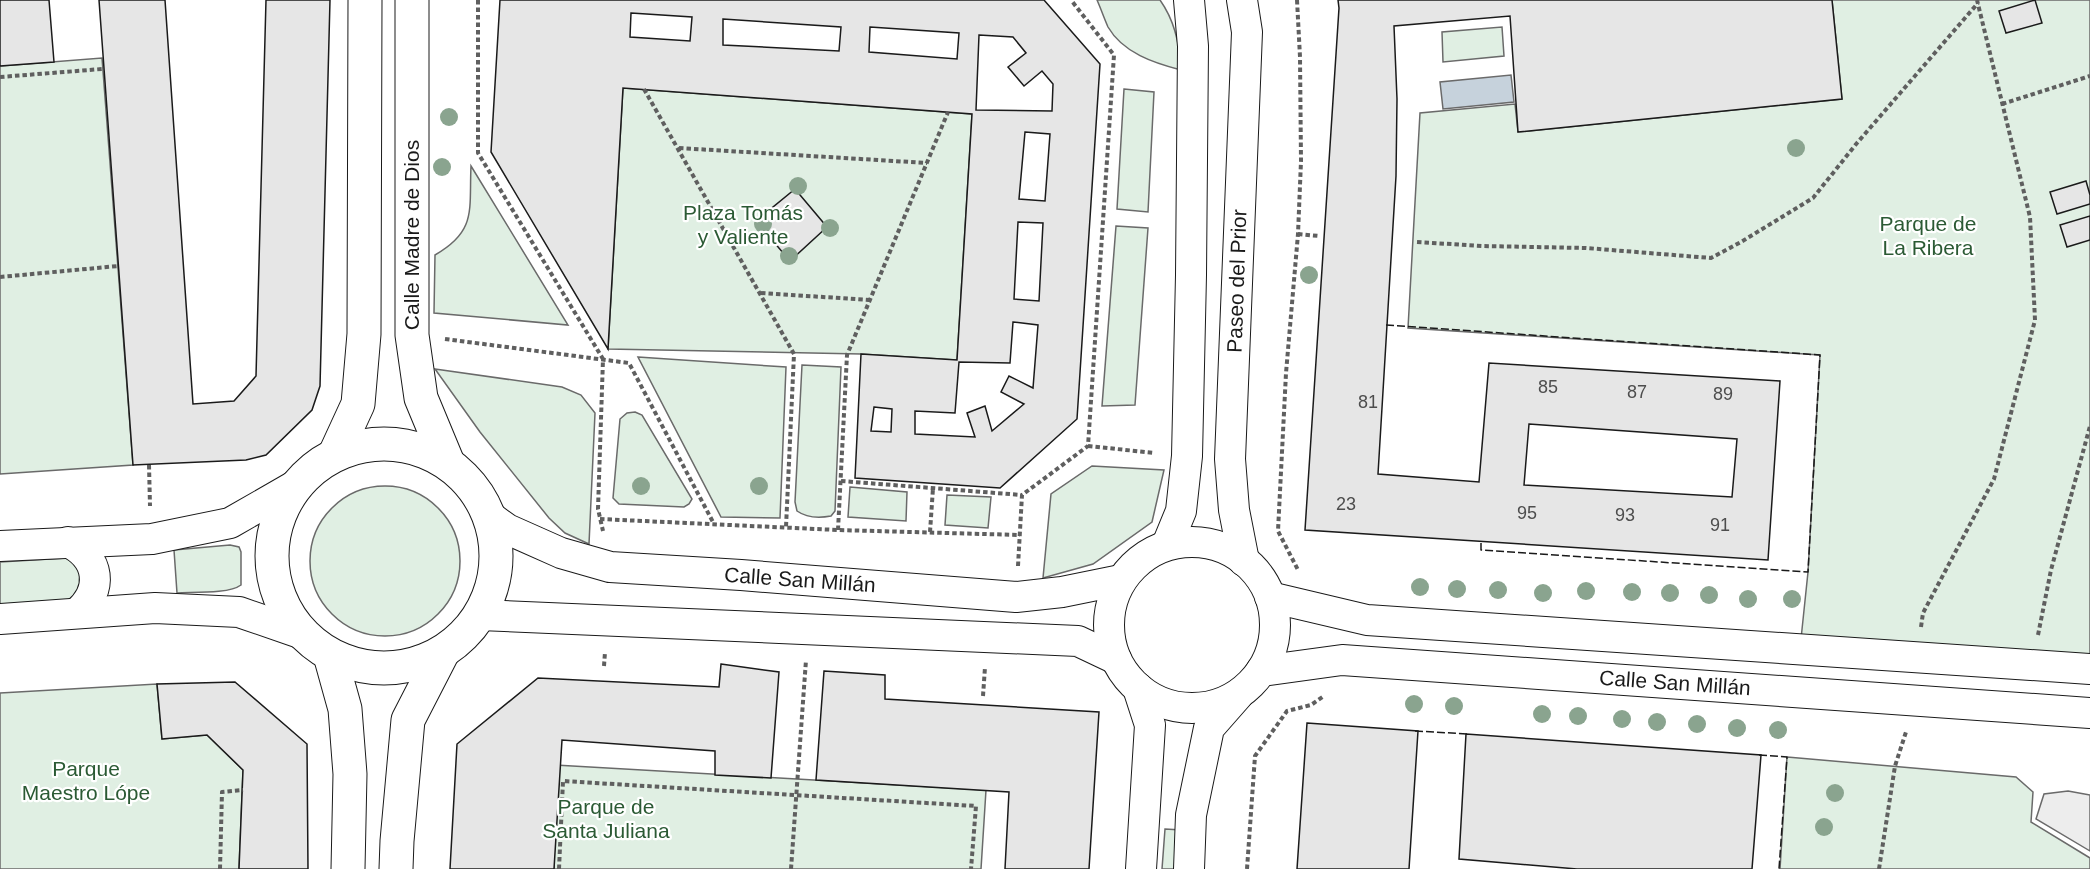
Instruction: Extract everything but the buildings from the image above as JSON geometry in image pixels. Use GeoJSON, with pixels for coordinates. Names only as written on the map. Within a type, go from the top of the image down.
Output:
{"type":"FeatureCollection","features":[{"type":"Feature","properties":{"kind":"main road"},"geometry":{"type":"LineString","coordinates":[[335,454],[358,404],[364,334],[365,0]]}},
{"type":"Feature","properties":{"kind":"main road","name":"Calle Madre de Dios"},"geometry":{"type":"LineString","coordinates":[[412,0],[412,335],[421,398],[448,464]]}},
{"type":"Feature","properties":{"kind":"main road"},"geometry":{"type":"LineString","coordinates":[[392,444],[412,447],[448,464],[481,499],[494,532],[497,555],[492,588],[480,615],[462,638],[424,662],[385,669],[330,655],[303,634],[278,595],[271,557],[278,517],[298,484],[335,454],[354,447],[392,444]]}},
{"type":"Feature","properties":{"kind":"main road"},"geometry":{"type":"LineString","coordinates":[[396,869],[408,720],[443,652]]}},
{"type":"Feature","properties":{"kind":"main road"},"geometry":{"type":"LineString","coordinates":[[330,655],[345,709],[350,774],[348,869]]}},
{"type":"Feature","properties":{"kind":"street"},"geometry":{"type":"LineString","coordinates":[[1167,545],[1181,511],[1186,456],[1191,275],[1193,46],[1188,0]]}},
{"type":"Feature","properties":{"kind":"street","name":"Paseo del Prior"},"geometry":{"type":"LineString","coordinates":[[1242,0],[1247,32],[1230,459],[1234,510],[1244,561]]}},
{"type":"Feature","properties":{"kind":"street"},"geometry":{"type":"LineString","coordinates":[[0,546],[152,538],[230,523],[298,484]]}},
{"type":"Feature","properties":{"kind":"street","name":"Calle San Millán"},"geometry":{"type":"LineString","coordinates":[[489,516],[507,529],[561,553],[610,567],[1016,597],[1062,592],[1121,580]]}},
{"type":"Feature","properties":{"kind":"street"},"geometry":{"type":"LineString","coordinates":[[68,542],[78,547],[87,556],[93,567],[96,581],[93,596],[77,613]]}},
{"type":"Feature","properties":{"kind":"street"},"geometry":{"type":"LineString","coordinates":[[1189,869],[1191,815],[1209,728],[1261,671],[1272,648],[1275,623],[1270,597],[1260,578],[1244,561],[1221,547],[1194,542],[1167,545],[1149,553],[1121,580],[1111,606],[1109,633],[1116,659],[1125,675],[1138,688],[1161,702],[1187,708],[1214,705],[1239,694]]}},
{"type":"Feature","properties":{"kind":"street","name":"Calle San Millán"},"geometry":{"type":"LineString","coordinates":[[1270,597],[1367,620],[2090,669]]}},
{"type":"Feature","properties":{"kind":"street"},"geometry":{"type":"LineString","coordinates":[[0,619],[155,608],[239,612],[303,634]]}},
{"type":"Feature","properties":{"kind":"street"},"geometry":{"type":"LineString","coordinates":[[480,615],[1078,641],[1116,659]]}},
{"type":"Feature","properties":{"kind":"street","name":"Calle San Millán"},"geometry":{"type":"LineString","coordinates":[[1261,671],[1342,660],[2090,713]]}},
{"type":"Feature","properties":{"kind":"street"},"geometry":{"type":"LineString","coordinates":[[1138,688],[1150,725],[1141,869]]}},
{"type":"Feature","properties":{"kind":"path"},"geometry":{"type":"LineString","coordinates":[[478,0],[478,153],[603,359],[598,509],[610,567]]}},
{"type":"Feature","properties":{"kind":"path"},"geometry":{"type":"LineString","coordinates":[[1071,0],[1114,55],[1088,446]]}},
{"type":"Feature","properties":{"kind":"path"},"geometry":{"type":"LineString","coordinates":[[1297,0],[1301,161],[1298,234],[1286,373],[1278,531],[1300,575]]}},
{"type":"Feature","properties":{"kind":"path"},"geometry":{"type":"LineString","coordinates":[[1918,657],[1923,613],[1994,479],[2035,320],[2030,217],[1977,1]]}},
{"type":"Feature","properties":{"kind":"path"},"geometry":{"type":"LineString","coordinates":[[1417,242],[1586,248],[1711,258],[1813,198],[1977,1]]}},
{"type":"Feature","properties":{"kind":"path"},"geometry":{"type":"LineString","coordinates":[[0,77],[102,69]]}},
{"type":"Feature","properties":{"kind":"path"},"geometry":{"type":"LineString","coordinates":[[2002,104],[2090,76]]}},
{"type":"Feature","properties":{"kind":"path"},"geometry":{"type":"LineString","coordinates":[[644,89],[794,354],[786,527]]}},
{"type":"Feature","properties":{"kind":"path"},"geometry":{"type":"LineString","coordinates":[[838,530],[847,354],[948,112]]}},
{"type":"Feature","properties":{"kind":"path"},"geometry":{"type":"LineString","coordinates":[[678,148],[927,163]]}},
{"type":"Feature","properties":{"kind":"path"},"geometry":{"type":"LineString","coordinates":[[1298,234],[1319,236]]}},
{"type":"Feature","properties":{"kind":"path"},"geometry":{"type":"LineString","coordinates":[[0,277],[117,266]]}},
{"type":"Feature","properties":{"kind":"path"},"geometry":{"type":"LineString","coordinates":[[760,292],[870,300]]}},
{"type":"Feature","properties":{"kind":"path"},"geometry":{"type":"LineString","coordinates":[[412,335],[629,363],[714,524]]}},
{"type":"Feature","properties":{"kind":"path"},"geometry":{"type":"LineString","coordinates":[[2038,639],[2051,570],[2090,426]]}},
{"type":"Feature","properties":{"kind":"path"},"geometry":{"type":"LineString","coordinates":[[841,482],[1022,495],[1088,446],[1186,456]]}},
{"type":"Feature","properties":{"kind":"path"},"geometry":{"type":"LineString","coordinates":[[149,465],[152,538]]}},
{"type":"Feature","properties":{"kind":"path"},"geometry":{"type":"LineString","coordinates":[[930,532],[933,488]]}},
{"type":"Feature","properties":{"kind":"path"},"geometry":{"type":"LineString","coordinates":[[1016,597],[1022,495]]}},
{"type":"Feature","properties":{"kind":"path"},"geometry":{"type":"LineString","coordinates":[[600,519],[838,530],[1020,535]]}},
{"type":"Feature","properties":{"kind":"path"},"geometry":{"type":"LineString","coordinates":[[792,869],[809,629]]}},
{"type":"Feature","properties":{"kind":"path"},"geometry":{"type":"LineString","coordinates":[[1247,869],[1255,756],[1287,711],[1311,705],[1338,685],[1342,660]]}},
{"type":"Feature","properties":{"kind":"path"},"geometry":{"type":"LineString","coordinates":[[1879,869],[1895,766],[1917,700]]}},
{"type":"Feature","properties":{"kind":"path"},"geometry":{"type":"LineString","coordinates":[[559,869],[563,781],[976,806],[972,869]]}},
{"type":"Feature","properties":{"kind":"path"},"geometry":{"type":"LineString","coordinates":[[220,869],[222,792],[243,790]]}},
{"type":"Feature","properties":{"kind":"green space"},"geometry":{"type":"Polygon","coordinates":[[[1097,0],[1160,0],[1176,34],[1181,70],[1140,56],[1122,44],[1108,27],[1097,0]]]}},
{"type":"Feature","properties":{"kind":"green space","name":"Parque de La Ribera"},"geometry":{"type":"Polygon","coordinates":[[[1832,0],[2090,0],[2090,668],[1801,639],[1808,572],[1820,355],[1408,328],[1420,113],[1515,104],[1518,132],[1842,99],[1832,0]]]}},
{"type":"Feature","properties":{"kind":"green space"},"geometry":{"type":"Polygon","coordinates":[[[1502,27],[1504,56],[1443,62],[1442,32],[1502,27]]]}},
{"type":"Feature","properties":{"kind":"green space"},"geometry":{"type":"Polygon","coordinates":[[[102,58],[133,465],[0,474],[0,66],[102,58]]]}},
{"type":"Feature","properties":{"kind":"green space","name":"Plaza Tomás y Valiente"},"geometry":{"type":"Polygon","coordinates":[[[623,88],[972,114],[957,360],[861,354],[608,349],[623,88]]]}},
{"type":"Feature","properties":{"kind":"green space"},"geometry":{"type":"Polygon","coordinates":[[[1124,89],[1154,92],[1148,212],[1117,209],[1124,89]]]}},
{"type":"Feature","properties":{"kind":"green space"},"geometry":{"type":"Polygon","coordinates":[[[471,166],[568,325],[434,313],[435,255],[449,246],[464,228],[470,207],[471,166]]]}},
{"type":"Feature","properties":{"kind":"green space"},"geometry":{"type":"Polygon","coordinates":[[[1116,226],[1148,228],[1135,405],[1102,406],[1116,226]]]}},
{"type":"Feature","properties":{"kind":"green space"},"geometry":{"type":"Polygon","coordinates":[[[638,357],[786,367],[780,518],[721,517],[638,357]]]}},
{"type":"Feature","properties":{"kind":"green space"},"geometry":{"type":"Polygon","coordinates":[[[802,365],[841,367],[835,511],[831,516],[805,515],[797,511],[795,502],[802,365]]]}},
{"type":"Feature","properties":{"kind":"green space"},"geometry":{"type":"Polygon","coordinates":[[[435,369],[562,387],[581,395],[595,413],[589,544],[565,533],[549,518],[480,432],[435,369]]]}},
{"type":"Feature","properties":{"kind":"green space"},"geometry":{"type":"Polygon","coordinates":[[[635,412],[642,415],[692,499],[684,507],[619,504],[613,498],[620,419],[627,413],[635,412]]]}},
{"type":"Feature","properties":{"kind":"green space"},"geometry":{"type":"Polygon","coordinates":[[[1092,466],[1164,470],[1152,522],[1093,564],[1043,578],[1051,494],[1092,466]]]}},
{"type":"Feature","properties":{"kind":"green space"},"geometry":{"type":"Polygon","coordinates":[[[385,486],[414,492],[438,508],[454,532],[460,561],[454,590],[438,614],[414,630],[385,636],[356,630],[332,614],[316,590],[310,561],[316,532],[332,508],[356,492],[385,486]]]}},
{"type":"Feature","properties":{"kind":"green space"},"geometry":{"type":"Polygon","coordinates":[[[850,487],[907,492],[906,521],[848,517],[850,487]]]}},
{"type":"Feature","properties":{"kind":"green space"},"geometry":{"type":"Polygon","coordinates":[[[947,495],[991,497],[988,528],[945,525],[947,495]]]}},
{"type":"Feature","properties":{"kind":"green space"},"geometry":{"type":"Polygon","coordinates":[[[230,545],[239,547],[241,552],[241,585],[220,591],[177,593],[174,550],[230,545]]]}},
{"type":"Feature","properties":{"kind":"green space"},"geometry":{"type":"Polygon","coordinates":[[[67,558],[86,573],[75,599],[0,607],[0,562],[67,558]]]}},
{"type":"Feature","properties":{"kind":"green space","name":"Parque Maestro Lópe"},"geometry":{"type":"Polygon","coordinates":[[[157,684],[162,739],[207,735],[243,770],[239,869],[0,869],[0,693],[157,684]]]}},
{"type":"Feature","properties":{"kind":"green space"},"geometry":{"type":"Polygon","coordinates":[[[1787,757],[2016,777],[2033,792],[2031,822],[2090,858],[2090,869],[1780,869],[1787,757]]]}},
{"type":"Feature","properties":{"kind":"green space","name":"Parque de Santa Juliana"},"geometry":{"type":"Polygon","coordinates":[[[555,765],[986,790],[981,869],[554,869],[555,765]]]}},
{"type":"Feature","properties":{"kind":"green space"},"geometry":{"type":"Polygon","coordinates":[[[1165,829],[1181,830],[1179,869],[1162,869],[1165,829]]]}},
{"type":"Feature","properties":{"kind":"shaded area"},"geometry":{"type":"Polygon","coordinates":[[[1511,75],[1514,102],[1443,109],[1440,82],[1511,75]]]}},
{"type":"Feature","properties":{"kind":"shaded area"},"geometry":{"type":"Polygon","coordinates":[[[2068,791],[2090,795],[2090,851],[2036,819],[2044,794],[2068,791]]]}},
{"type":"Feature","properties":{"kind":"fence"},"geometry":{"type":"LineString","coordinates":[[1386,325],[1820,355],[1808,572],[1481,550],[1481,541]]}},
{"type":"Feature","properties":{"kind":"fence"},"geometry":{"type":"LineString","coordinates":[[1415,731],[1469,734]]}},
{"type":"Feature","properties":{"kind":"fence"},"geometry":{"type":"LineString","coordinates":[[1759,755],[1787,757],[1779,869]]}}]}
